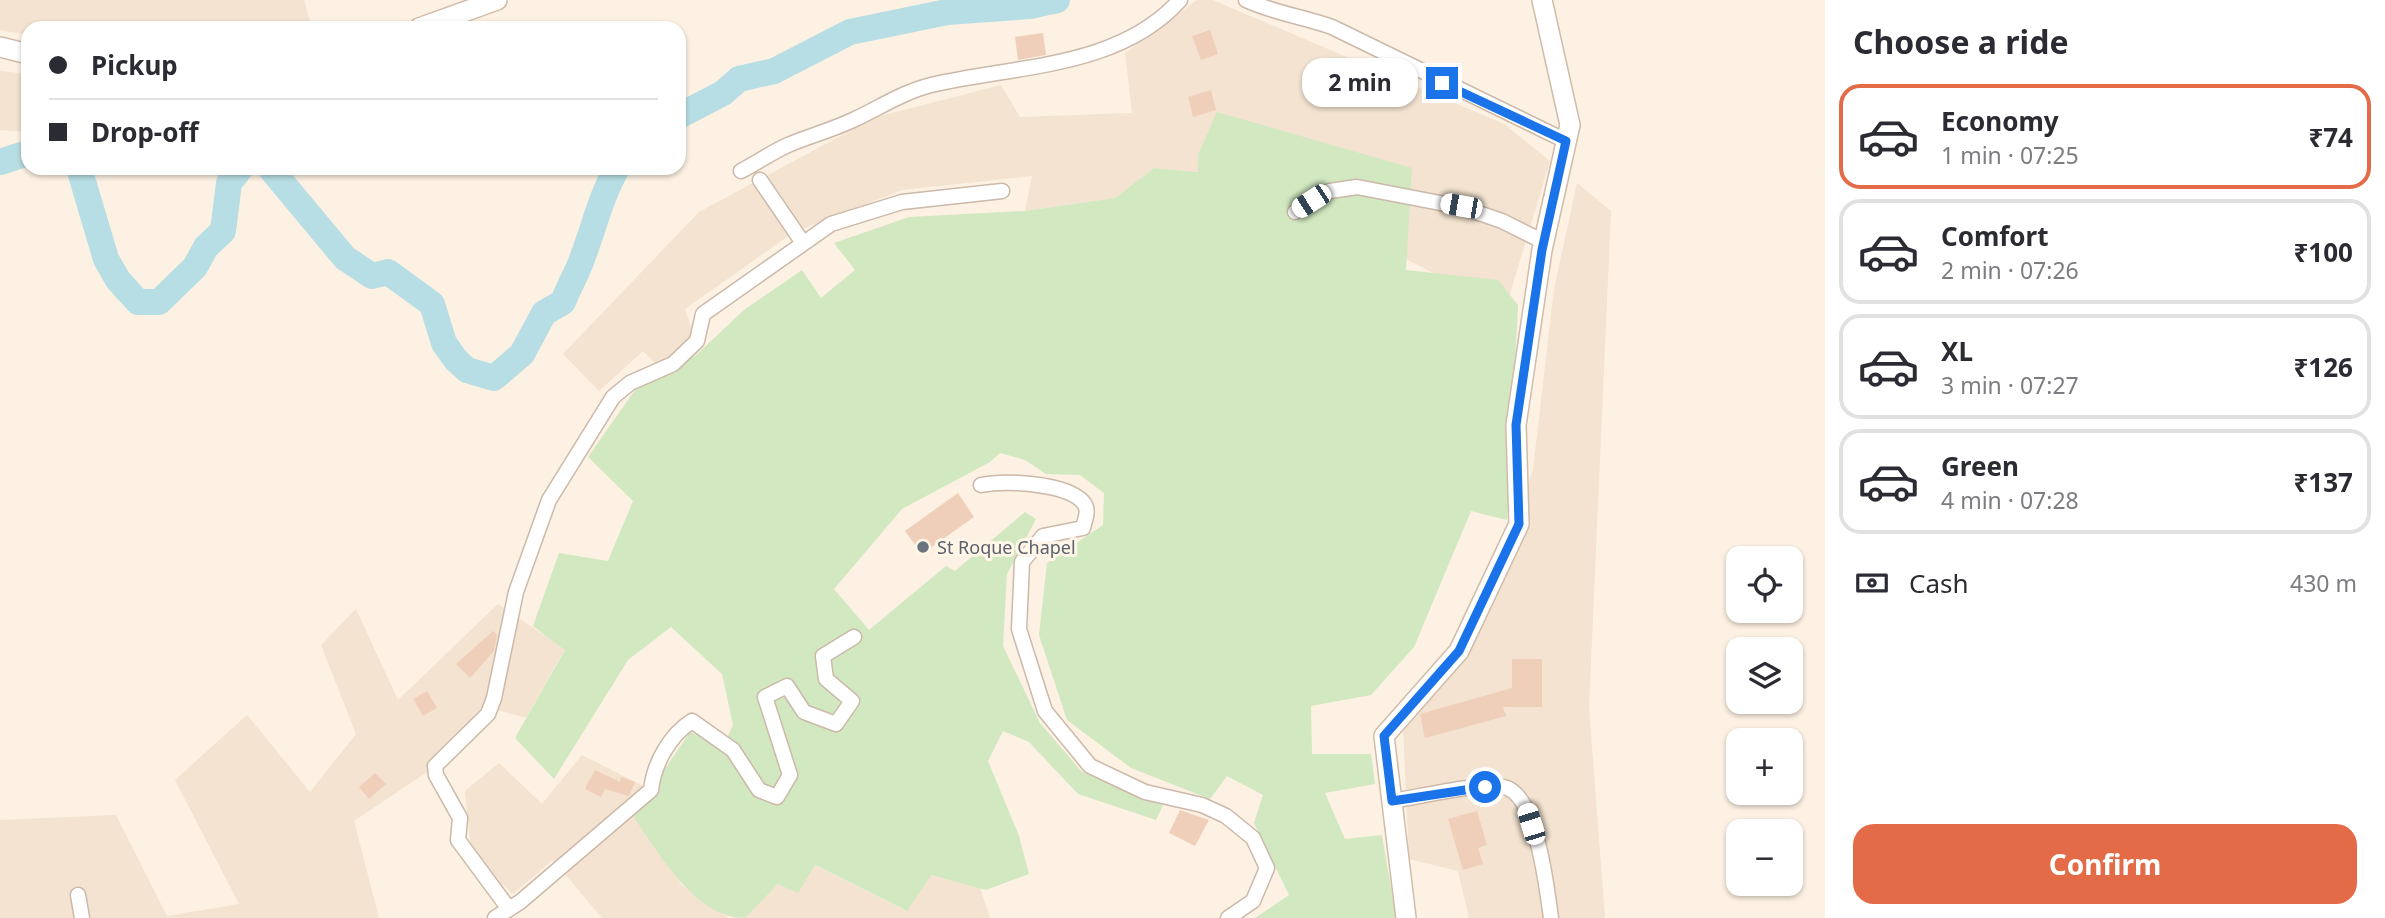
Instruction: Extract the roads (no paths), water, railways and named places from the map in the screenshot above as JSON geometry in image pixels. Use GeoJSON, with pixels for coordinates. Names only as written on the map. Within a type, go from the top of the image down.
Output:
{"type":"FeatureCollection","features":[{"type":"Feature","properties":{"kind":"street"},"geometry":{"type":"LineString","coordinates":[[438,21],[497,0]]}},
{"type":"Feature","properties":{"kind":"street"},"geometry":{"type":"LineString","coordinates":[[741,171],[786,146],[851,121],[901,95],[932,85],[1077,58],[1127,38],[1163,19],[1180,0]]}},
{"type":"Feature","properties":{"kind":"street"},"geometry":{"type":"LineString","coordinates":[[1246,0],[1267,10],[1332,27],[1417,71],[1566,141]]}},
{"type":"Feature","properties":{"kind":"street"},"geometry":{"type":"LineString","coordinates":[[1406,918],[1384,736],[1459,651],[1519,524],[1516,425],[1544,242],[1570,125],[1542,0]]}},
{"type":"Feature","properties":{"kind":"street"},"geometry":{"type":"LineString","coordinates":[[0,47],[21,52]]}},
{"type":"Feature","properties":{"kind":"street"},"geometry":{"type":"LineString","coordinates":[[760,180],[803,243]]}},
{"type":"Feature","properties":{"kind":"street"},"geometry":{"type":"LineString","coordinates":[[1295,212],[1330,191],[1357,187],[1461,206],[1502,221],[1544,242]]}},
{"type":"Feature","properties":{"kind":"street"},"geometry":{"type":"LineString","coordinates":[[509,909],[457,840],[460,818],[436,775],[435,766],[488,714],[494,698],[516,592],[549,500],[613,397],[630,383],[673,365],[697,341],[703,314],[831,224],[902,202],[1002,191]]}},
{"type":"Feature","properties":{"kind":"street"},"geometry":{"type":"LineString","coordinates":[[981,485],[1030,482],[1074,496],[1084,503],[1087,513],[1083,528],[1043,536],[1022,562],[1019,629],[1045,711],[1090,766],[1145,792],[1202,805],[1226,816],[1253,838],[1267,868],[1253,901],[1228,918]]}},
{"type":"Feature","properties":{"kind":"street"},"geometry":{"type":"LineString","coordinates":[[495,918],[651,790],[652,778],[674,732],[692,721],[733,750],[759,790],[777,797],[790,775],[765,697],[788,686],[804,712],[836,724],[852,701],[826,678],[823,656],[854,636]]}},
{"type":"Feature","properties":{"kind":"street"},"geometry":{"type":"LineString","coordinates":[[1392,801],[1485,787],[1503,787],[1515,791],[1525,804],[1543,865],[1551,918]]}},
{"type":"Feature","properties":{"kind":"street"},"geometry":{"type":"LineString","coordinates":[[78,895],[82,918]]}},
{"type":"Feature","properties":{"kind":"waterway"},"geometry":{"type":"LineString","coordinates":[[686,112],[723,93],[739,79],[774,71],[850,32],[947,12],[1030,6],[1057,0]]}},
{"type":"Feature","properties":{"kind":"waterway"},"geometry":{"type":"LineString","coordinates":[[0,162],[21,155]]}},
{"type":"Feature","properties":{"kind":"waterway"},"geometry":{"type":"LineString","coordinates":[[81,175],[106,259],[118,280],[138,302],[159,302],[195,267],[206,247],[223,231],[229,183],[235,175]]}},
{"type":"Feature","properties":{"kind":"waterway"},"geometry":{"type":"LineString","coordinates":[[276,175],[345,258],[372,276],[388,272],[432,304],[444,343],[456,360],[467,370],[494,378],[522,354],[544,313],[563,302],[614,175]]}},
{"type":"Feature","properties":{"kind":"place","name":"St Roque Chapel"},"geometry":{"type":"Point","coordinates":[923,547]}}]}
